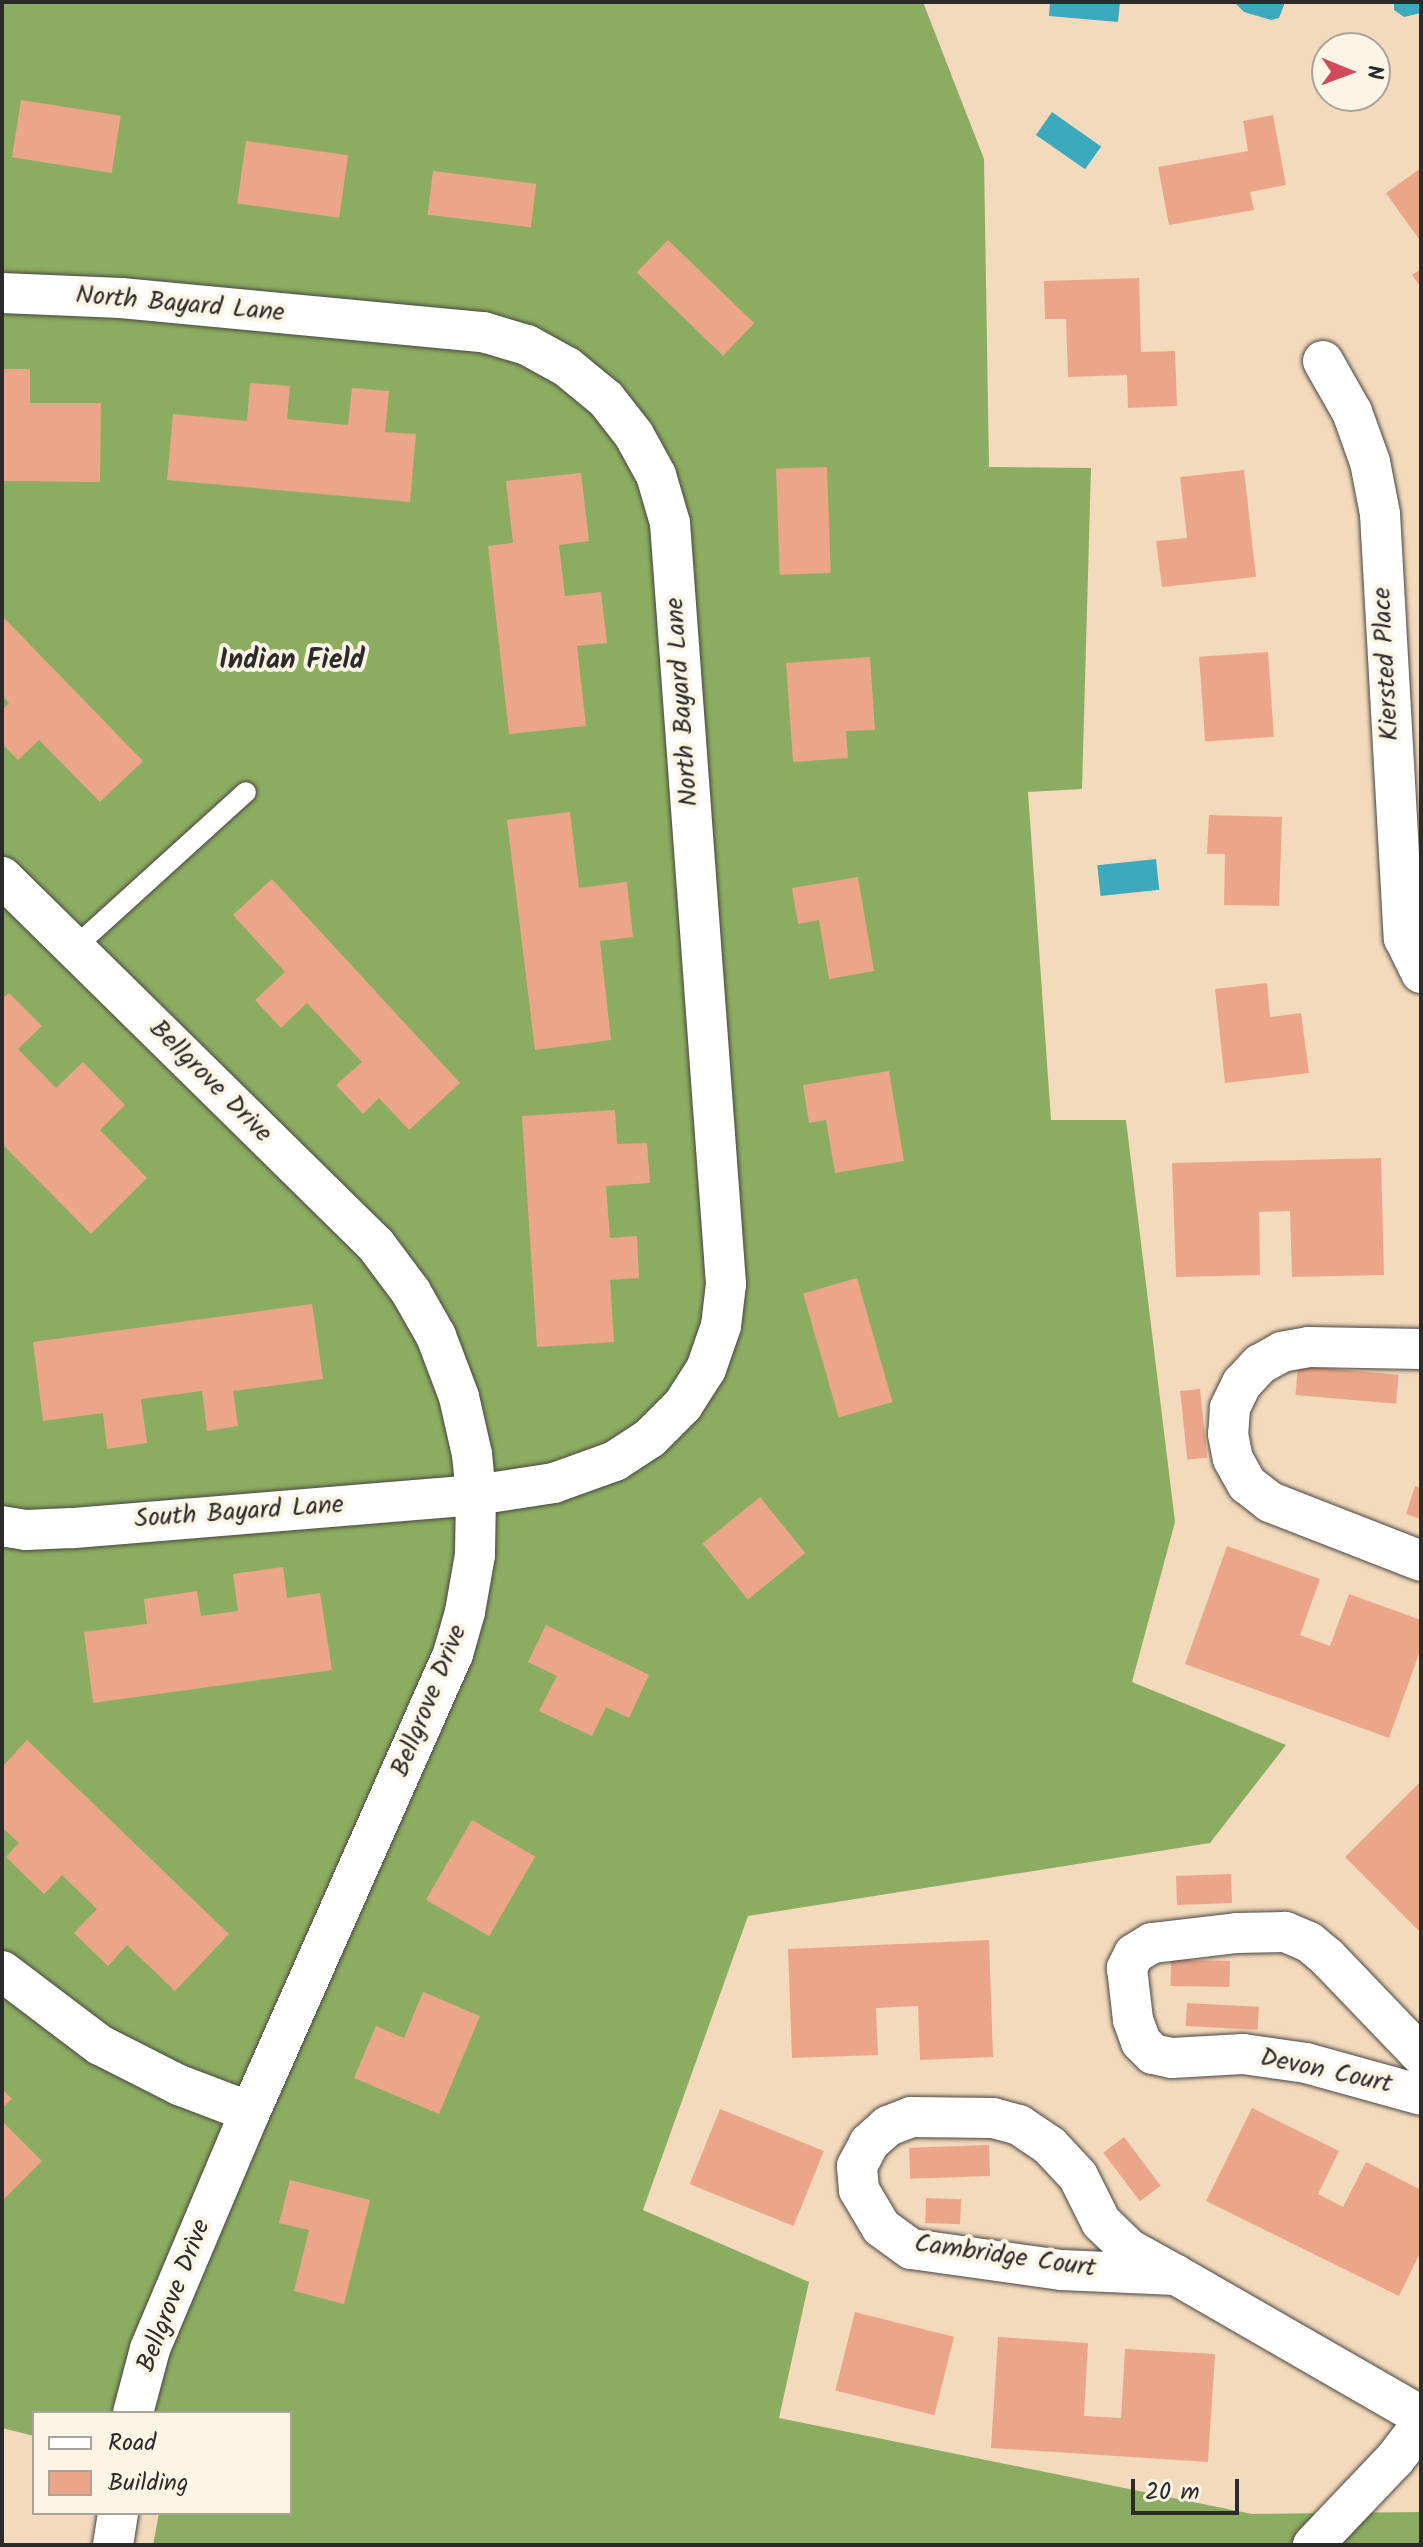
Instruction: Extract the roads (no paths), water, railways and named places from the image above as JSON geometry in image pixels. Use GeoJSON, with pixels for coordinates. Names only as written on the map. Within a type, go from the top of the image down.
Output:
{"type":"FeatureCollection","features":[{"type":"Feature","properties":{"kind":"street","name":"North Bayard Lane"},"geometry":{"type":"LineString","coordinates":[[2,293],[121,298],[483,332],[527,345],[567,367],[596,391],[634,435],[656,475],[670,523],[726,1284],[721,1326],[706,1369],[683,1405],[650,1438],[615,1461],[554,1483],[476,1495]]}},
{"type":"Feature","properties":{"kind":"street","name":"Kiersted Place"},"geometry":{"type":"LineString","coordinates":[[1323,361],[1352,412],[1370,462],[1380,514],[1405,728],[1404,938],[1421,973]]}},
{"type":"Feature","properties":{"kind":"street","name":"Bellgrove Drive"},"geometry":{"type":"LineString","coordinates":[[2,877],[376,1245],[411,1292],[436,1336],[459,1397],[472,1454],[476,1495],[475,1555],[465,1612],[453,1654],[250,2112],[150,2349],[134,2411]]}},
{"type":"Feature","properties":{"kind":"street"},"geometry":{"type":"LineString","coordinates":[[1421,1349],[1309,1347],[1282,1352],[1260,1364],[1242,1383],[1230,1408],[1228,1434],[1233,1459],[1247,1484],[1270,1502],[1421,1561]]}},
{"type":"Feature","properties":{"kind":"street","name":"South Bayard Lane"},"geometry":{"type":"LineString","coordinates":[[2,1526],[26,1530],[71,1528],[476,1495]]}},
{"type":"Feature","properties":{"kind":"street","name":"Devon Court"},"geometry":{"type":"LineString","coordinates":[[1421,2055],[1327,1957],[1309,1942],[1285,1932],[1259,1931],[1152,1943],[1134,1954],[1127,1968],[1133,2020],[1141,2042],[1153,2054],[1172,2058],[1243,2054],[1306,2063],[1421,2095]]}},
{"type":"Feature","properties":{"kind":"street"},"geometry":{"type":"LineString","coordinates":[[2,1971],[100,2045],[179,2085],[250,2112]]}},
{"type":"Feature","properties":{"kind":"street","name":"Cambridge Court"},"geometry":{"type":"LineString","coordinates":[[1176,2275],[1061,2270],[911,2249],[881,2227],[859,2190],[857,2166],[869,2143],[888,2126],[911,2117],[993,2118],[1019,2125],[1050,2146],[1078,2176],[1101,2222],[1129,2249],[1176,2275],[1421,2416]]}},
{"type":"Feature","properties":{"kind":"street"},"geometry":{"type":"LineString","coordinates":[[1313,2545],[1395,2459],[1421,2425]]}},
{"type":"Feature","properties":{"kind":"street"},"geometry":{"type":"LineString","coordinates":[[113,2545],[118,2515]]}},
{"type":"Feature","properties":{"kind":"lane"},"geometry":{"type":"LineString","coordinates":[[74,948],[246,792]]}},
{"type":"Feature","properties":{"kind":"water"},"geometry":{"type":"Polygon","coordinates":[[[1050,2],[1120,2],[1118,22],[1049,16],[1050,2]]]}},
{"type":"Feature","properties":{"kind":"water"},"geometry":{"type":"Polygon","coordinates":[[[1234,2],[1284,2],[1284,5],[1279,18],[1271,20],[1244,12],[1234,2]]]}},
{"type":"Feature","properties":{"kind":"water"},"geometry":{"type":"Polygon","coordinates":[[[1394,2],[1421,2],[1421,13],[1404,17],[1394,10],[1394,2]]]}},
{"type":"Feature","properties":{"kind":"water"},"geometry":{"type":"Polygon","coordinates":[[[1052,112],[1101,146],[1085,169],[1036,135],[1052,112]]]}},
{"type":"Feature","properties":{"kind":"water"},"geometry":{"type":"Polygon","coordinates":[[[1156,859],[1159,890],[1101,896],[1097,865],[1156,859]]]}},
{"type":"Feature","properties":{"kind":"district","name":"Indian Field"},"geometry":{"type":"Point","coordinates":[292,661]}}]}
